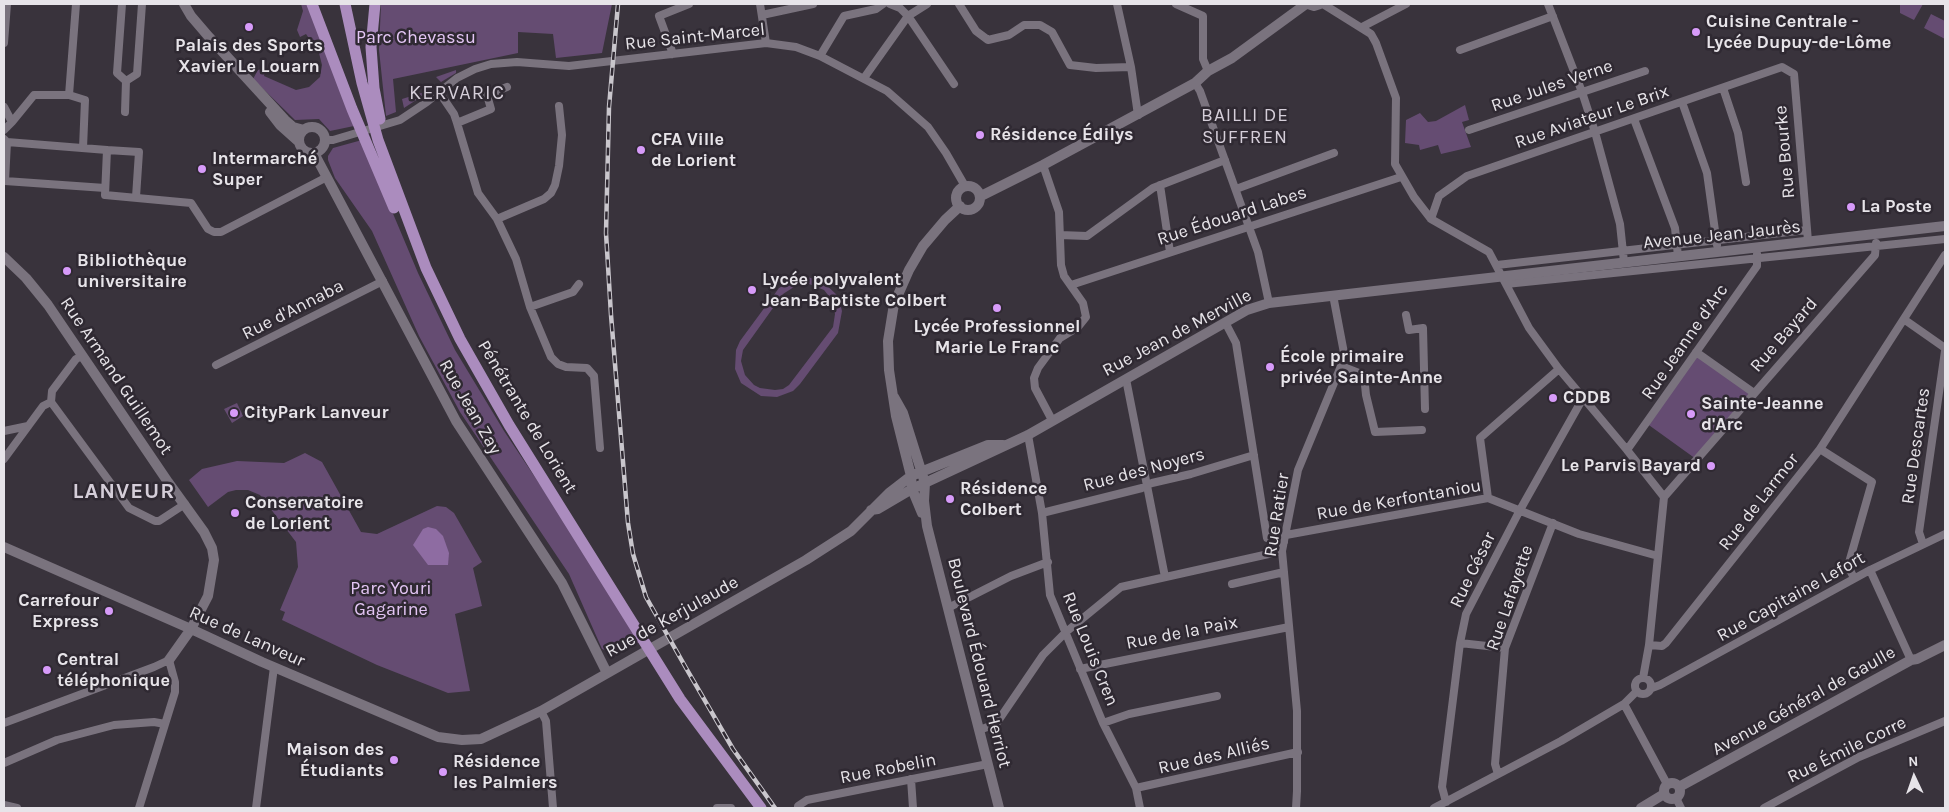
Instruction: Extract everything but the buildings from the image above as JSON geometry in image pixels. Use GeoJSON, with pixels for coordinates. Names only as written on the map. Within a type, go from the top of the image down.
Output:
{"type":"FeatureCollection","features":[{"type":"Feature","properties":{"kind":"main road"},"geometry":{"type":"LineString","coordinates":[[184,4],[191,16],[285,120],[293,127],[304,130],[316,128],[322,132],[325,140],[322,148],[314,153],[304,150],[299,142],[280,125],[246,78]]}},
{"type":"Feature","properties":{"kind":"main road"},"geometry":{"type":"LineString","coordinates":[[312,4],[352,109],[406,240],[426,268]]}},
{"type":"Feature","properties":{"kind":"main road","name":"Pénétrante de Lorient"},"geometry":{"type":"LineString","coordinates":[[345,4],[362,82],[401,205],[426,268],[460,339],[509,425],[680,699],[761,808]]}},
{"type":"Feature","properties":{"kind":"main road"},"geometry":{"type":"LineString","coordinates":[[375,4],[371,47],[374,88],[401,205]]}},
{"type":"Feature","properties":{"kind":"main road"},"geometry":{"type":"LineString","coordinates":[[981,196],[1138,115],[1195,83],[1208,71],[1232,58],[1307,4],[1314,6],[1321,4]]}},
{"type":"Feature","properties":{"kind":"main road"},"geometry":{"type":"LineString","coordinates":[[299,142],[299,137],[304,130]]}},
{"type":"Feature","properties":{"kind":"main road","name":"Rue Jean Zay"},"geometry":{"type":"LineString","coordinates":[[314,153],[456,421],[562,583],[607,673]]}},
{"type":"Feature","properties":{"kind":"main road"},"geometry":{"type":"LineString","coordinates":[[964,186],[975,187],[981,196],[979,204],[972,210],[963,209],[956,196],[964,186]]}},
{"type":"Feature","properties":{"kind":"main road"},"geometry":{"type":"LineString","coordinates":[[894,397],[889,370],[888,341],[894,304],[908,270],[923,246],[945,220],[960,206]]}},
{"type":"Feature","properties":{"kind":"main road","name":"Avenue Jean Jaurès"},"geometry":{"type":"LineString","coordinates":[[1504,280],[1624,262],[1945,226]]}},
{"type":"Feature","properties":{"kind":"main road","name":"Rue Armand Guillemot"},"geometry":{"type":"LineString","coordinates":[[4,257],[26,278],[44,300],[185,504],[212,548],[214,560],[208,596],[191,629],[169,660]]}},
{"type":"Feature","properties":{"kind":"main road","name":"Rue Jean de Merville"},"geometry":{"type":"LineString","coordinates":[[1028,435],[1247,310],[1269,303],[1333,295],[1504,280]]}},
{"type":"Feature","properties":{"kind":"main road","name":"Boulevard Édouard Herriot"},"geometry":{"type":"LineString","coordinates":[[894,397],[903,413],[925,483],[924,501],[928,526],[999,808]]}},
{"type":"Feature","properties":{"kind":"main road","name":"Boulevard Édouard Herriot"},"geometry":{"type":"LineString","coordinates":[[894,397],[896,416],[911,476],[912,489],[928,526]]}},
{"type":"Feature","properties":{"kind":"main road","name":"Rue de Kerjulaude"},"geometry":{"type":"LineString","coordinates":[[871,510],[878,509],[912,489],[1028,435]]}},
{"type":"Feature","properties":{"kind":"main road","name":"Rue de Kerjulaude"},"geometry":{"type":"LineString","coordinates":[[481,739],[541,711],[622,663],[806,560],[851,531],[871,510],[911,476],[988,445],[1006,445]]}},
{"type":"Feature","properties":{"kind":"main road"},"geometry":{"type":"LineString","coordinates":[[911,476],[925,483]]}},
{"type":"Feature","properties":{"kind":"main road","name":"Rue de Lanveur"},"geometry":{"type":"LineString","coordinates":[[4,547],[274,667],[438,737],[462,740],[481,739]]}},
{"type":"Feature","properties":{"kind":"main road","name":"Avenue Général de Gaulle"},"geometry":{"type":"LineString","coordinates":[[1679,787],[1911,660],[1917,659],[1945,645]]}},
{"type":"Feature","properties":{"kind":"main road"},"geometry":{"type":"LineString","coordinates":[[1641,808],[1666,789],[1675,784],[1679,787],[1680,792],[1676,798],[1669,799],[1666,789]]}},
{"type":"Feature","properties":{"kind":"street"},"geometry":{"type":"LineString","coordinates":[[4,43],[7,4]]}},
{"type":"Feature","properties":{"kind":"street"},"geometry":{"type":"LineString","coordinates":[[69,95],[76,4]]}},
{"type":"Feature","properties":{"kind":"street"},"geometry":{"type":"LineString","coordinates":[[122,4],[117,73],[126,81]]}},
{"type":"Feature","properties":{"kind":"street"},"geometry":{"type":"LineString","coordinates":[[126,81],[137,74],[142,4]]}},
{"type":"Feature","properties":{"kind":"street"},"geometry":{"type":"LineString","coordinates":[[760,4],[766,43]]}},
{"type":"Feature","properties":{"kind":"street"},"geometry":{"type":"LineString","coordinates":[[762,15],[813,4]]}},
{"type":"Feature","properties":{"kind":"street"},"geometry":{"type":"LineString","coordinates":[[820,56],[844,16],[876,9],[883,4]]}},
{"type":"Feature","properties":{"kind":"street"},"geometry":{"type":"LineString","coordinates":[[890,4],[900,8],[908,16],[954,84]]}},
{"type":"Feature","properties":{"kind":"street"},"geometry":{"type":"LineString","coordinates":[[864,78],[908,16],[927,4]]}},
{"type":"Feature","properties":{"kind":"street"},"geometry":{"type":"LineString","coordinates":[[959,4],[976,31],[988,40],[1009,36],[1024,25],[1040,25],[1052,32],[1070,65],[1096,68],[1132,67]]}},
{"type":"Feature","properties":{"kind":"street"},"geometry":{"type":"LineString","coordinates":[[1117,4],[1132,67],[1138,115]]}},
{"type":"Feature","properties":{"kind":"street"},"geometry":{"type":"LineString","coordinates":[[1176,4],[1202,16],[1203,59],[1208,71]]}},
{"type":"Feature","properties":{"kind":"street"},"geometry":{"type":"LineString","coordinates":[[1321,4],[1362,27],[1371,34],[1376,43],[1396,98],[1395,164],[1414,198],[1431,219],[1489,252],[1529,328],[1559,369],[1664,497],[1649,644],[1643,678]]}},
{"type":"Feature","properties":{"kind":"street"},"geometry":{"type":"LineString","coordinates":[[1362,27],[1406,4]]}},
{"type":"Feature","properties":{"kind":"street"},"geometry":{"type":"LineString","coordinates":[[1548,4],[1582,92],[1595,132],[1620,224],[1624,262]]}},
{"type":"Feature","properties":{"kind":"street"},"geometry":{"type":"LineString","coordinates":[[673,54],[659,16],[684,5]]}},
{"type":"Feature","properties":{"kind":"street"},"geometry":{"type":"LineString","coordinates":[[1460,50],[1553,16]]}},
{"type":"Feature","properties":{"kind":"street","name":"Rue Saint-Marcel"},"geometry":{"type":"LineString","coordinates":[[325,140],[400,120],[457,78],[490,64],[517,62],[569,66],[766,43],[796,47],[820,56],[887,92],[928,127],[946,153],[964,186]]}},
{"type":"Feature","properties":{"kind":"street","name":"Rue Aviateur Le Brix"},"geometry":{"type":"LineString","coordinates":[[1431,219],[1439,196],[1467,176],[1782,67]]}},
{"type":"Feature","properties":{"kind":"street","name":"Rue Bourke"},"geometry":{"type":"LineString","coordinates":[[1782,67],[1794,74],[1808,241]]}},
{"type":"Feature","properties":{"kind":"street","name":"Rue Jules Verne"},"geometry":{"type":"LineString","coordinates":[[1469,130],[1645,71]]}},
{"type":"Feature","properties":{"kind":"street"},"geometry":{"type":"LineString","coordinates":[[125,112],[126,81]]}},
{"type":"Feature","properties":{"kind":"street"},"geometry":{"type":"LineString","coordinates":[[1195,83],[1200,90],[1249,226],[1262,265],[1269,303]]}},
{"type":"Feature","properties":{"kind":"street"},"geometry":{"type":"LineString","coordinates":[[457,123],[491,109],[487,95],[507,87]]}},
{"type":"Feature","properties":{"kind":"street"},"geometry":{"type":"LineString","coordinates":[[1723,88],[1738,133],[1746,182]]}},
{"type":"Feature","properties":{"kind":"street"},"geometry":{"type":"LineString","coordinates":[[439,92],[454,114],[478,193],[496,219],[516,259],[530,307],[551,357],[558,364],[566,367],[587,368],[594,376],[600,448]]}},
{"type":"Feature","properties":{"kind":"street"},"geometry":{"type":"LineString","coordinates":[[4,130],[34,96],[69,95],[85,100],[83,148]]}},
{"type":"Feature","properties":{"kind":"street"},"geometry":{"type":"LineString","coordinates":[[1682,102],[1708,173],[1718,252]]}},
{"type":"Feature","properties":{"kind":"street"},"geometry":{"type":"LineString","coordinates":[[496,219],[544,199],[551,193],[555,185],[560,158],[562,135],[559,106]]}},
{"type":"Feature","properties":{"kind":"street"},"geometry":{"type":"LineString","coordinates":[[4,108],[12,122]]}},
{"type":"Feature","properties":{"kind":"street"},"geometry":{"type":"LineString","coordinates":[[1634,119],[1675,228],[1678,256]]}},
{"type":"Feature","properties":{"kind":"street"},"geometry":{"type":"LineString","coordinates":[[136,197],[139,152],[6,140],[4,181],[105,191],[136,197],[191,203],[208,229],[217,232],[327,177]]}},
{"type":"Feature","properties":{"kind":"street"},"geometry":{"type":"LineString","coordinates":[[105,191],[107,150]]}},
{"type":"Feature","properties":{"kind":"street"},"geometry":{"type":"LineString","coordinates":[[1236,189],[1334,153]]}},
{"type":"Feature","properties":{"kind":"street"},"geometry":{"type":"LineString","coordinates":[[1060,235],[1087,236],[1153,188],[1226,160]]}},
{"type":"Feature","properties":{"kind":"street"},"geometry":{"type":"LineString","coordinates":[[1043,165],[1059,212],[1060,265],[1064,276],[1083,303],[1086,317],[1078,327],[1060,338],[1036,373],[1035,388],[1052,420]]}},
{"type":"Feature","properties":{"kind":"street","name":"Rue Édouard Labes"},"geometry":{"type":"LineString","coordinates":[[1071,285],[1402,177]]}},
{"type":"Feature","properties":{"kind":"street"},"geometry":{"type":"LineString","coordinates":[[1160,185],[1170,252]]}},
{"type":"Feature","properties":{"kind":"street"},"geometry":{"type":"LineString","coordinates":[[1497,266],[1807,230]]}},
{"type":"Feature","properties":{"kind":"street"},"geometry":{"type":"LineString","coordinates":[[1875,234],[1876,246]]}},
{"type":"Feature","properties":{"kind":"street"},"geometry":{"type":"LineString","coordinates":[[1504,280],[1758,259],[1945,239]]}},
{"type":"Feature","properties":{"kind":"street","name":"Rue Bayard"},"geometry":{"type":"LineString","coordinates":[[1664,497],[1875,255],[1876,246]]}},
{"type":"Feature","properties":{"kind":"street"},"geometry":{"type":"LineString","coordinates":[[1756,247],[1758,259]]}},
{"type":"Feature","properties":{"kind":"street","name":"Rue de Larmor"},"geometry":{"type":"LineString","coordinates":[[1649,644],[1662,646],[1666,643],[1820,449],[1905,320],[1945,255]]}},
{"type":"Feature","properties":{"kind":"street","name":"Rue Jeanne d'Arc"},"geometry":{"type":"LineString","coordinates":[[1627,450],[1757,266],[1758,259]]}},
{"type":"Feature","properties":{"kind":"street","name":"Rue d'Annaba"},"geometry":{"type":"LineString","coordinates":[[216,365],[383,281]]}},
{"type":"Feature","properties":{"kind":"street"},"geometry":{"type":"LineString","coordinates":[[530,307],[573,292],[579,284]]}},
{"type":"Feature","properties":{"kind":"street","name":"Rue Ratier"},"geometry":{"type":"LineString","coordinates":[[1296,808],[1297,711],[1282,551],[1298,470],[1341,366],[1344,353],[1333,295]]}},
{"type":"Feature","properties":{"kind":"street"},"geometry":{"type":"LineString","coordinates":[[1406,314],[1409,330],[1424,328],[1425,409]]}},
{"type":"Feature","properties":{"kind":"street","name":"Rue Descartes"},"geometry":{"type":"LineString","coordinates":[[1905,320],[1945,350],[1919,532],[1923,544]]}},
{"type":"Feature","properties":{"kind":"street"},"geometry":{"type":"LineString","coordinates":[[1225,322],[1236,343],[1267,538],[1285,538]]}},
{"type":"Feature","properties":{"kind":"street"},"geometry":{"type":"LineString","coordinates":[[1696,352],[1754,393]]}},
{"type":"Feature","properties":{"kind":"street"},"geometry":{"type":"LineString","coordinates":[[82,356],[76,359],[52,391],[51,402],[128,508],[156,521],[185,504]]}},
{"type":"Feature","properties":{"kind":"street"},"geometry":{"type":"LineString","coordinates":[[1341,366],[1364,374],[1366,395],[1375,432],[1422,430]]}},
{"type":"Feature","properties":{"kind":"street"},"geometry":{"type":"LineString","coordinates":[[1488,498],[1480,438],[1559,369]]}},
{"type":"Feature","properties":{"kind":"street"},"geometry":{"type":"LineString","coordinates":[[1126,379],[1165,577]]}},
{"type":"Feature","properties":{"kind":"street","name":"Rue César"},"geometry":{"type":"LineString","coordinates":[[1446,802],[1442,787],[1460,643],[1466,614],[1520,510],[1583,398]]}},
{"type":"Feature","properties":{"kind":"street"},"geometry":{"type":"LineString","coordinates":[[4,459],[43,406],[51,402]]}},
{"type":"Feature","properties":{"kind":"street"},"geometry":{"type":"LineString","coordinates":[[4,431],[28,426]]}},
{"type":"Feature","properties":{"kind":"street","name":"Rue Louis Cren"},"geometry":{"type":"LineString","coordinates":[[1028,435],[1042,513],[1050,595],[1103,722],[1136,788],[1140,808]]}},
{"type":"Feature","properties":{"kind":"street"},"geometry":{"type":"LineString","coordinates":[[1820,449],[1872,482],[1848,566],[1854,578]]}},
{"type":"Feature","properties":{"kind":"street","name":"Rue des Noyers"},"geometry":{"type":"LineString","coordinates":[[1042,513],[1104,498],[1254,455]]}},
{"type":"Feature","properties":{"kind":"street","name":"Rue de Kerfontaniou"},"geometry":{"type":"LineString","coordinates":[[1285,538],[1488,498],[1579,534],[1658,556]]}},
{"type":"Feature","properties":{"kind":"street","name":"Rue Lafayette"},"geometry":{"type":"LineString","coordinates":[[1498,774],[1495,764],[1505,648],[1553,523]]}},
{"type":"Feature","properties":{"kind":"street","name":"Rue Capitaine Lefort"},"geometry":{"type":"LineString","coordinates":[[1652,688],[1854,578],[1945,534]]}},
{"type":"Feature","properties":{"kind":"street"},"geometry":{"type":"LineString","coordinates":[[979,730],[996,724],[1043,655],[1066,632],[1121,587],[1282,551]]}},
{"type":"Feature","properties":{"kind":"street"},"geometry":{"type":"LineString","coordinates":[[948,608],[1011,576],[1048,562]]}},
{"type":"Feature","properties":{"kind":"street"},"geometry":{"type":"LineString","coordinates":[[1870,570],[1911,660]]}},
{"type":"Feature","properties":{"kind":"street"},"geometry":{"type":"LineString","coordinates":[[1232,584],[1284,572]]}},
{"type":"Feature","properties":{"kind":"street","name":"Rue de la Paix"},"geometry":{"type":"LineString","coordinates":[[1080,669],[1289,627]]}},
{"type":"Feature","properties":{"kind":"street"},"geometry":{"type":"LineString","coordinates":[[1460,643],[1505,648]]}},
{"type":"Feature","properties":{"kind":"street"},"geometry":{"type":"LineString","coordinates":[[4,723],[169,660],[175,682],[175,692],[140,808]]}},
{"type":"Feature","properties":{"kind":"street"},"geometry":{"type":"LineString","coordinates":[[256,808],[274,667]]}},
{"type":"Feature","properties":{"kind":"street"},"geometry":{"type":"LineString","coordinates":[[1643,678],[1650,681],[1652,688],[1644,694],[1637,691],[1635,686],[1636,682],[1643,678]]}},
{"type":"Feature","properties":{"kind":"street"},"geometry":{"type":"LineString","coordinates":[[1434,808],[1561,741],[1624,704],[1637,691]]}},
{"type":"Feature","properties":{"kind":"street"},"geometry":{"type":"LineString","coordinates":[[1103,722],[1129,714],[1217,696]]}},
{"type":"Feature","properties":{"kind":"street"},"geometry":{"type":"LineString","coordinates":[[1624,704],[1666,789]]}},
{"type":"Feature","properties":{"kind":"street"},"geometry":{"type":"LineString","coordinates":[[541,711],[546,718],[548,732],[553,808]]}},
{"type":"Feature","properties":{"kind":"street","name":"Rue Émile Corre"},"geometry":{"type":"LineString","coordinates":[[1764,808],[1859,757],[1945,721]]}},
{"type":"Feature","properties":{"kind":"street"},"geometry":{"type":"LineString","coordinates":[[4,763],[57,740],[114,725],[154,722],[165,724]]}},
{"type":"Feature","properties":{"kind":"street","name":"Rue des Alliés"},"geometry":{"type":"LineString","coordinates":[[1136,788],[1298,752]]}},
{"type":"Feature","properties":{"kind":"street","name":"Rue Robelin"},"geometry":{"type":"LineString","coordinates":[[798,808],[807,800],[988,764]]}},
{"type":"Feature","properties":{"kind":"street"},"geometry":{"type":"LineString","coordinates":[[911,779],[913,808]]}},
{"type":"Feature","properties":{"kind":"street"},"geometry":{"type":"LineString","coordinates":[[1676,798],[1681,808]]}},
{"type":"Feature","properties":{"kind":"street"},"geometry":{"type":"LineString","coordinates":[[4,804],[17,808]]}},
{"type":"Feature","properties":{"kind":"street"},"geometry":{"type":"LineString","coordinates":[[717,808],[731,808]]}},
{"type":"Feature","properties":{"kind":"green space"},"geometry":{"type":"Polygon","coordinates":[[[301,4],[308,4],[354,126],[330,131],[319,119],[295,120],[253,79],[258,70],[262,69],[265,71],[264,76],[296,90],[309,87],[320,77],[322,65],[319,53],[306,34],[300,37],[297,30],[303,11],[301,4]]]}},
{"type":"Feature","properties":{"kind":"green space","name":"Parc Chevassu"},"geometry":{"type":"Polygon","coordinates":[[[381,4],[612,4],[602,53],[556,58],[553,34],[518,32],[518,53],[393,79],[396,112],[386,116],[379,50],[381,4]]]}},
{"type":"Feature","properties":{"kind":"green space"},"geometry":{"type":"Polygon","coordinates":[[[1900,4],[1923,4],[1914,20],[1900,13],[1900,4]]]}},
{"type":"Feature","properties":{"kind":"green space"},"geometry":{"type":"Polygon","coordinates":[[[1931,14],[1945,21],[1945,39],[1924,28],[1931,14]]]}},
{"type":"Feature","properties":{"kind":"green space"},"geometry":{"type":"Polygon","coordinates":[[[456,70],[456,73],[441,82],[436,77],[456,70]]]}},
{"type":"Feature","properties":{"kind":"green space"},"geometry":{"type":"Polygon","coordinates":[[[428,84],[431,85],[432,89],[430,91],[404,108],[402,99],[428,91],[428,84]]]}},
{"type":"Feature","properties":{"kind":"green space"},"geometry":{"type":"Polygon","coordinates":[[[1465,105],[1469,120],[1462,122],[1471,147],[1441,154],[1438,145],[1420,150],[1419,145],[1405,143],[1406,120],[1420,113],[1428,122],[1436,121],[1465,105]]]}},
{"type":"Feature","properties":{"kind":"green space"},"geometry":{"type":"Polygon","coordinates":[[[362,140],[418,273],[455,350],[504,431],[641,641],[620,652],[612,653],[602,649],[569,574],[460,412],[419,336],[372,231],[335,178],[328,160],[328,156],[333,148],[362,140]]]}},
{"type":"Feature","properties":{"kind":"green space"},"geometry":{"type":"Polygon","coordinates":[[[807,277],[822,281],[838,296],[842,311],[838,333],[793,391],[777,397],[761,396],[741,383],[735,369],[736,350],[740,341],[779,288],[798,278],[807,277]],[[809,284],[797,285],[783,294],[743,350],[741,361],[745,375],[754,385],[760,388],[775,390],[783,389],[789,385],[833,327],[835,314],[832,300],[824,290],[809,284]]]}},
{"type":"Feature","properties":{"kind":"green space"},"geometry":{"type":"Polygon","coordinates":[[[1696,352],[1754,393],[1696,459],[1646,423],[1696,352]]]}},
{"type":"Feature","properties":{"kind":"green space","name":"CityPark Lanveur"},"geometry":{"type":"Polygon","coordinates":[[[237,403],[243,416],[232,423],[224,409],[237,403]]]}},
{"type":"Feature","properties":{"kind":"green space","name":"Parc Youri Gagarine"},"geometry":{"type":"Polygon","coordinates":[[[305,453],[322,462],[361,532],[377,534],[437,506],[446,507],[454,513],[482,562],[473,568],[482,606],[455,614],[470,691],[448,693],[377,665],[282,620],[285,612],[280,610],[298,567],[296,542],[260,495],[248,490],[236,490],[228,492],[208,507],[189,480],[202,469],[237,461],[284,463],[305,453]]]}},
{"type":"Feature","properties":{"kind":"shaded area"},"geometry":{"type":"Polygon","coordinates":[[[428,527],[436,529],[443,536],[449,553],[448,565],[428,565],[413,545],[423,529],[428,527]]]}},
{"type":"Feature","properties":{"kind":"railway"},"geometry":{"type":"LineString","coordinates":[[618,4],[609,107],[606,233],[628,523],[633,554],[646,597],[733,749],[775,808]]}},
{"type":"Feature","properties":{"kind":"place","name":"Palais des Sports Xavier Le Louarn"},"geometry":{"type":"Point","coordinates":[249,27]}},
{"type":"Feature","properties":{"kind":"place","name":"Cuisine Centrale - Lycée Dupuy-de-Lôme"},"geometry":{"type":"Point","coordinates":[1696,32]}},
{"type":"Feature","properties":{"kind":"place","name":"Résidence Édilys"},"geometry":{"type":"Point","coordinates":[980,135]}},
{"type":"Feature","properties":{"kind":"place","name":"CFA Ville de Lorient"},"geometry":{"type":"Point","coordinates":[641,150]}},
{"type":"Feature","properties":{"kind":"place","name":"Intermarché Super"},"geometry":{"type":"Point","coordinates":[202,169]}},
{"type":"Feature","properties":{"kind":"place","name":"La Poste"},"geometry":{"type":"Point","coordinates":[1851,207]}},
{"type":"Feature","properties":{"kind":"place","name":"Bibliothèque universitaire"},"geometry":{"type":"Point","coordinates":[67,271]}},
{"type":"Feature","properties":{"kind":"place","name":"Lycée polyvalent Jean-Baptiste Colbert"},"geometry":{"type":"Point","coordinates":[752,290]}},
{"type":"Feature","properties":{"kind":"place","name":"Lycée Professionnel Marie Le Franc"},"geometry":{"type":"Point","coordinates":[997,308]}},
{"type":"Feature","properties":{"kind":"place","name":"École primaire privée Sainte-Anne"},"geometry":{"type":"Point","coordinates":[1270,367]}},
{"type":"Feature","properties":{"kind":"place","name":"CDDB"},"geometry":{"type":"Point","coordinates":[1553,398]}},
{"type":"Feature","properties":{"kind":"place","name":"CityPark Lanveur"},"geometry":{"type":"Point","coordinates":[234,413]}},
{"type":"Feature","properties":{"kind":"place","name":"Sainte-Jeanne d'Arc"},"geometry":{"type":"Point","coordinates":[1691,414]}},
{"type":"Feature","properties":{"kind":"place","name":"Le Parvis Bayard"},"geometry":{"type":"Point","coordinates":[1711,466]}},
{"type":"Feature","properties":{"kind":"place","name":"Résidence Colbert"},"geometry":{"type":"Point","coordinates":[950,499]}},
{"type":"Feature","properties":{"kind":"place","name":"Conservatoire de Lorient"},"geometry":{"type":"Point","coordinates":[235,513]}},
{"type":"Feature","properties":{"kind":"place","name":"Carrefour Express"},"geometry":{"type":"Point","coordinates":[109,611]}},
{"type":"Feature","properties":{"kind":"place","name":"Central téléphonique"},"geometry":{"type":"Point","coordinates":[47,670]}},
{"type":"Feature","properties":{"kind":"place","name":"Maison des Étudiants"},"geometry":{"type":"Point","coordinates":[394,760]}},
{"type":"Feature","properties":{"kind":"place","name":"Résidence les Palmiers"},"geometry":{"type":"Point","coordinates":[443,772]}},
{"type":"Feature","properties":{"kind":"district","name":"KERVARIC"},"geometry":{"type":"Point","coordinates":[457,93]}},
{"type":"Feature","properties":{"kind":"district","name":"BAILLI DE SUFFREN"},"geometry":{"type":"Point","coordinates":[1245,127]}},
{"type":"Feature","properties":{"kind":"district","name":"LANVEUR"},"geometry":{"type":"Point","coordinates":[124,492]}}]}
